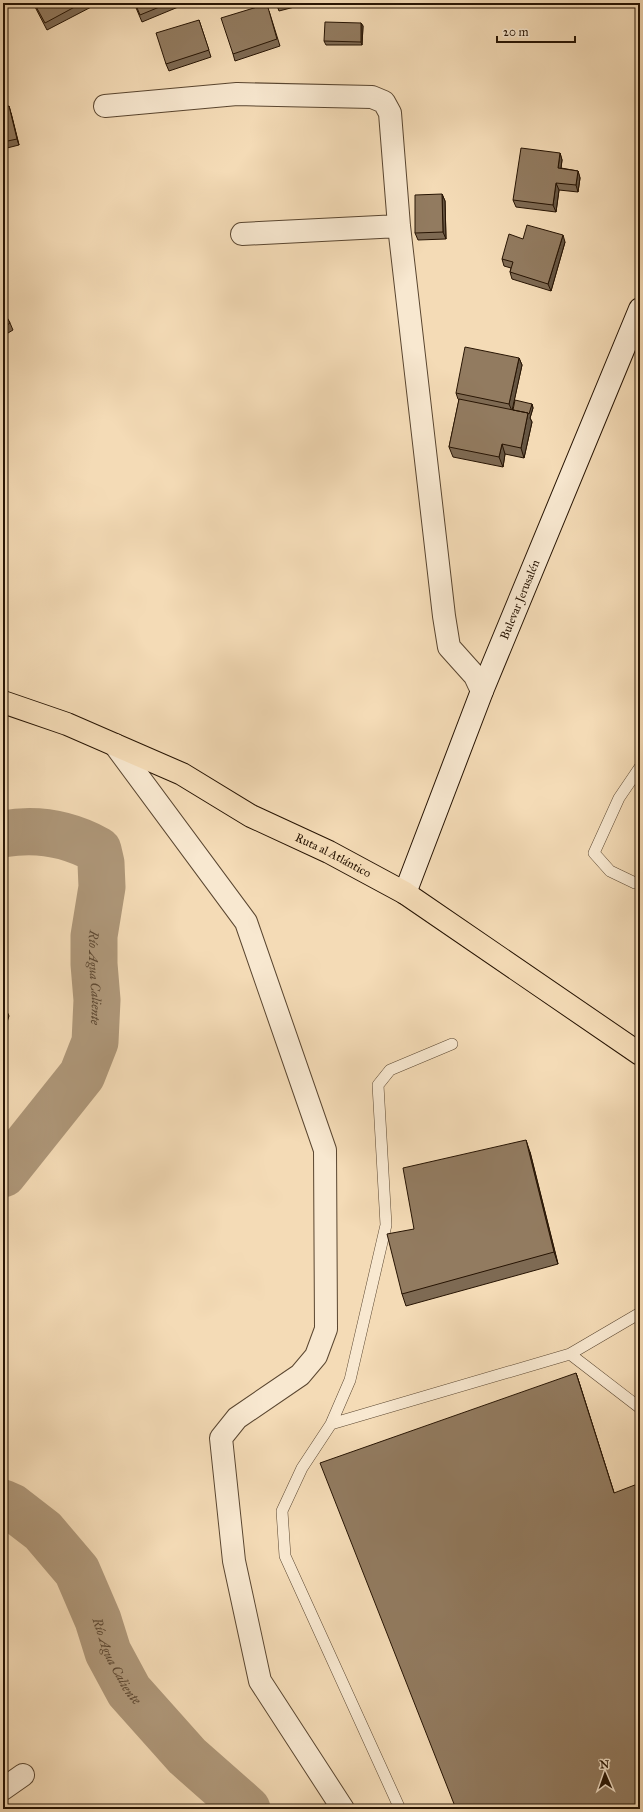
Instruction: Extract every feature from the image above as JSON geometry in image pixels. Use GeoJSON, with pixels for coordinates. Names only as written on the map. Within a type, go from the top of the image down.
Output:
{"type":"FeatureCollection","features":[{"type":"Feature","properties":{"kind":"highway","name":"Ruta al Atlántico"},"geometry":{"type":"LineString","coordinates":[[3,702],[67,724],[182,774],[251,816],[329,852],[405,893],[547,992],[640,1054]]}},
{"type":"Feature","properties":{"kind":"street"},"geometry":{"type":"LineString","coordinates":[[105,106],[237,94],[372,97],[384,102],[390,113],[399,226],[444,616],[449,647],[475,676],[482,691]]}},
{"type":"Feature","properties":{"kind":"street"},"geometry":{"type":"LineString","coordinates":[[242,234],[399,226]]}},
{"type":"Feature","properties":{"kind":"street","name":"Bulevar Jerusalén"},"geometry":{"type":"LineString","coordinates":[[405,893],[482,691],[640,309]]}},
{"type":"Feature","properties":{"kind":"street"},"geometry":{"type":"LineString","coordinates":[[115,745],[246,922],[325,1150],[326,1329],[316,1356],[300,1375],[237,1418],[221,1438],[234,1561],[260,1681],[343,1809]]}},
{"type":"Feature","properties":{"kind":"street"},"geometry":{"type":"LineString","coordinates":[[3,1789],[23,1775]]}},
{"type":"Feature","properties":{"kind":"lane"},"geometry":{"type":"LineString","coordinates":[[640,767],[619,798],[594,853],[610,871],[635,883],[640,880]]}},
{"type":"Feature","properties":{"kind":"lane"},"geometry":{"type":"LineString","coordinates":[[400,1809],[285,1556],[282,1511],[302,1468],[331,1424],[350,1380],[386,1225],[378,1085],[390,1070],[452,1044]]}},
{"type":"Feature","properties":{"kind":"lane"},"geometry":{"type":"LineString","coordinates":[[331,1424],[570,1354],[640,1313]]}},
{"type":"Feature","properties":{"kind":"lane"},"geometry":{"type":"LineString","coordinates":[[570,1354],[640,1408]]}},
{"type":"Feature","properties":{"kind":"building"},"geometry":{"type":"Polygon","coordinates":[[[34,3],[82,3],[45,23],[34,3]]]}},
{"type":"Feature","properties":{"kind":"building"},"geometry":{"type":"Polygon","coordinates":[[[135,3],[169,3],[140,15],[135,3]]]}},
{"type":"Feature","properties":{"kind":"building"},"geometry":{"type":"Polygon","coordinates":[[[267,4],[277,39],[233,54],[221,18],[267,4]]]}},
{"type":"Feature","properties":{"kind":"building"},"geometry":{"type":"Polygon","coordinates":[[[199,20],[209,50],[166,64],[156,33],[199,20]]]}},
{"type":"Feature","properties":{"kind":"building"},"geometry":{"type":"Polygon","coordinates":[[[325,22],[361,23],[361,42],[324,41],[325,22]]]}},
{"type":"Feature","properties":{"kind":"building"},"geometry":{"type":"Polygon","coordinates":[[[9,106],[17,139],[3,142],[3,107],[9,106]]]}},
{"type":"Feature","properties":{"kind":"building"},"geometry":{"type":"Polygon","coordinates":[[[521,148],[560,153],[558,168],[578,171],[576,185],[556,183],[553,205],[513,200],[521,148]]]}},
{"type":"Feature","properties":{"kind":"building"},"geometry":{"type":"Polygon","coordinates":[[[442,194],[443,232],[415,233],[415,195],[442,194]]]}},
{"type":"Feature","properties":{"kind":"building"},"geometry":{"type":"Polygon","coordinates":[[[527,225],[563,235],[548,284],[510,272],[513,262],[502,259],[509,234],[523,239],[527,225]]]}},
{"type":"Feature","properties":{"kind":"building"},"geometry":{"type":"Polygon","coordinates":[[[3,310],[10,323],[3,328],[3,310]]]}},
{"type":"Feature","properties":{"kind":"building"},"geometry":{"type":"Polygon","coordinates":[[[465,347],[519,358],[509,404],[456,393],[465,347]]]}},
{"type":"Feature","properties":{"kind":"building"},"geometry":{"type":"Polygon","coordinates":[[[459,399],[528,413],[521,448],[502,444],[499,457],[449,447],[459,399]]]}},
{"type":"Feature","properties":{"kind":"building"},"geometry":{"type":"Polygon","coordinates":[[[515,400],[532,404],[529,414],[513,410],[515,400]]]}},
{"type":"Feature","properties":{"kind":"building"},"geometry":{"type":"Polygon","coordinates":[[[3,1008],[6,1009],[3,1020],[3,1008]]]}},
{"type":"Feature","properties":{"kind":"building"},"geometry":{"type":"Polygon","coordinates":[[[526,1140],[554,1252],[402,1294],[387,1234],[414,1229],[403,1168],[526,1140]]]}},
{"type":"Feature","properties":{"kind":"building"},"geometry":{"type":"Polygon","coordinates":[[[576,1373],[614,1493],[640,1483],[640,1809],[456,1809],[320,1463],[576,1373]]]}},
{"type":"Feature","properties":{"kind":"waterway","name":"Río Agua Caliente"},"geometry":{"type":"LineString","coordinates":[[3,834],[15,832],[40,832],[64,836],[87,844],[98,850],[101,863],[102,887],[94,936],[94,964],[97,1000],[95,1042],[82,1075],[3,1174]]}},
{"type":"Feature","properties":{"kind":"waterway","name":"Río Agua Caliente"},"geometry":{"type":"LineString","coordinates":[[3,1503],[12,1507],[43,1531],[77,1571],[98,1620],[108,1652],[129,1691],[187,1756],[247,1809]]}}]}
